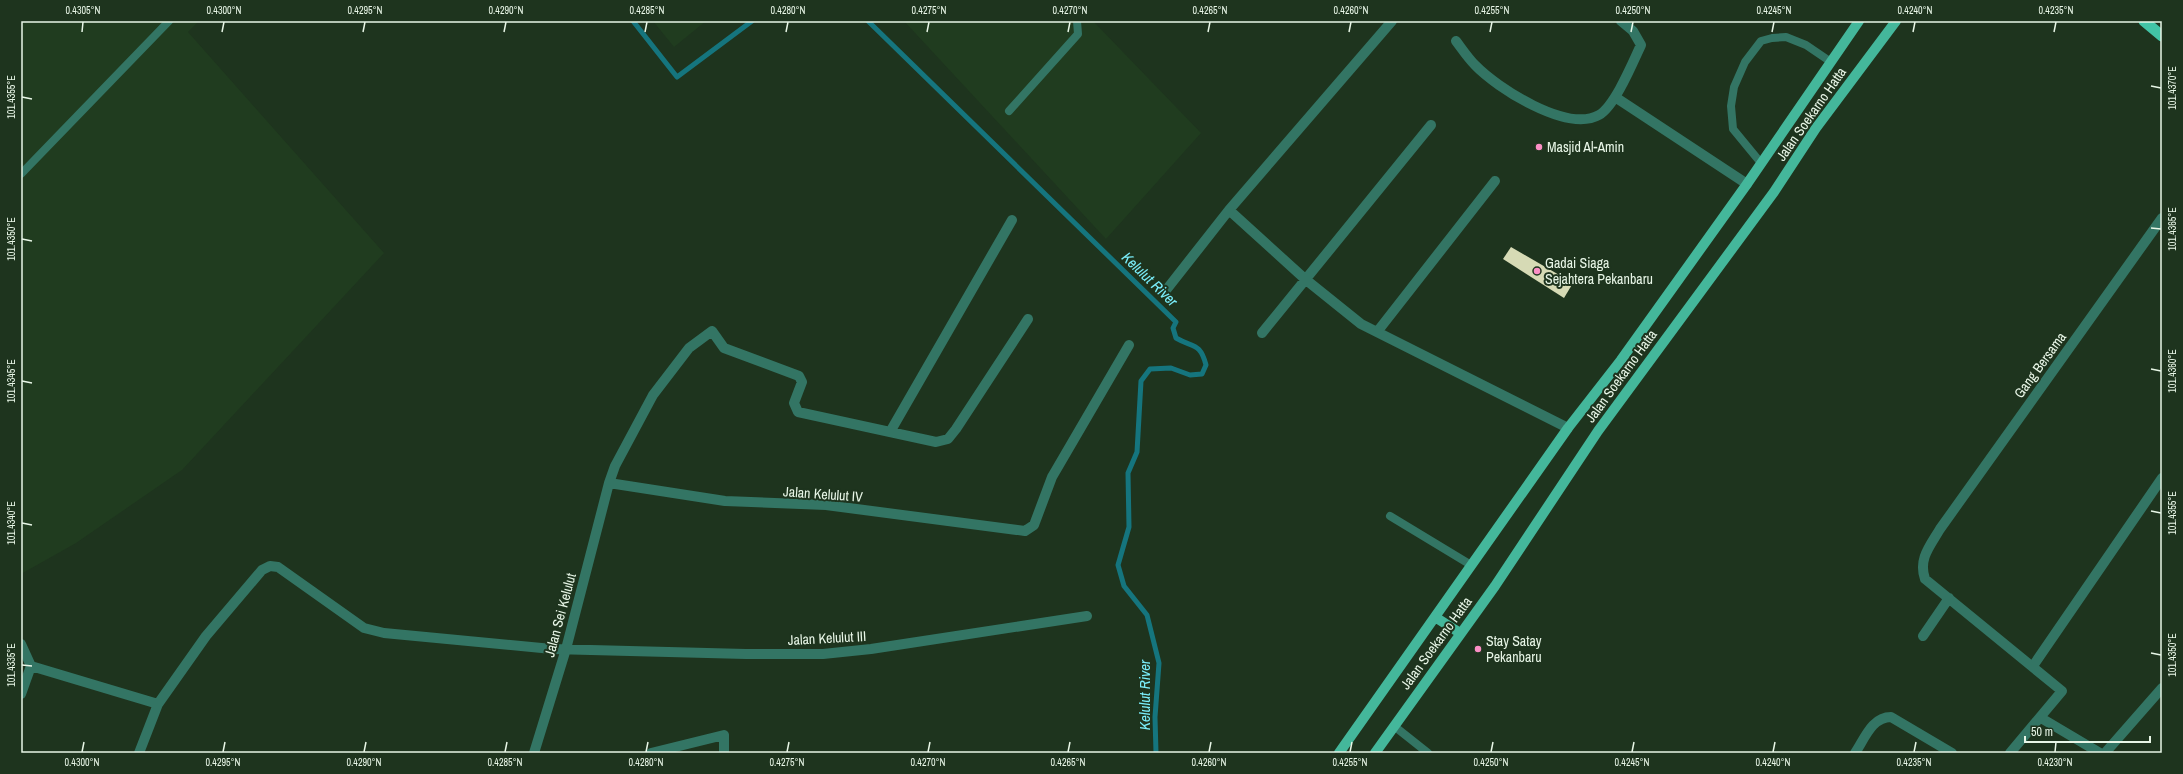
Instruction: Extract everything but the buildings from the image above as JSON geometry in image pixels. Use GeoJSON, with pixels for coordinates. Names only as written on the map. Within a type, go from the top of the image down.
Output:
{"type":"FeatureCollection","features":[{"type":"Feature","properties":{"kind":"highway"},"geometry":{"type":"LineString","coordinates":[[2144,21],[2162,36]]}},
{"type":"Feature","properties":{"kind":"main road","name":"Jalan Soekarno Hatta"},"geometry":{"type":"LineString","coordinates":[[1339,753],[1568,428],[1621,360],[1747,184],[1859,21]]}},
{"type":"Feature","properties":{"kind":"main road","name":"Jalan Soekarno Hatta"},"geometry":{"type":"LineString","coordinates":[[1375,753],[1460,633],[1598,431],[1774,192],[1816,128],[1896,21]]}},
{"type":"Feature","properties":{"kind":"main road"},"geometry":{"type":"LineString","coordinates":[[1435,616],[1460,633]]}},
{"type":"Feature","properties":{"kind":"street"},"geometry":{"type":"LineString","coordinates":[[1163,294],[1229,210],[1392,21]]}},
{"type":"Feature","properties":{"kind":"street"},"geometry":{"type":"LineString","coordinates":[[1456,41],[1475,65],[1507,91],[1532,105],[1562,116],[1584,119],[1600,115],[1615,97],[1641,45],[1633,31],[1621,21]]}},
{"type":"Feature","properties":{"kind":"street"},"geometry":{"type":"LineString","coordinates":[[1615,97],[1747,184]]}},
{"type":"Feature","properties":{"kind":"street"},"geometry":{"type":"LineString","coordinates":[[1262,333],[1431,125]]}},
{"type":"Feature","properties":{"kind":"street"},"geometry":{"type":"LineString","coordinates":[[1377,332],[1495,181]]}},
{"type":"Feature","properties":{"kind":"street"},"geometry":{"type":"LineString","coordinates":[[1229,210],[1305,279],[1361,324],[1568,428]]}},
{"type":"Feature","properties":{"kind":"street","name":"Gang Bersama"},"geometry":{"type":"LineString","coordinates":[[2041,718],[2062,691],[1925,579],[1922,569],[1924,557],[1940,529],[2162,218]]}},
{"type":"Feature","properties":{"kind":"street"},"geometry":{"type":"LineString","coordinates":[[1012,220],[890,432],[936,442],[948,439],[1028,319]]}},
{"type":"Feature","properties":{"kind":"street","name":"Jalan Sei Kelulut"},"geometry":{"type":"LineString","coordinates":[[534,753],[566,649],[609,483],[615,466],[653,395],[689,348],[712,331],[724,348],[800,376],[802,382],[794,403],[798,412],[890,432]]}},
{"type":"Feature","properties":{"kind":"street","name":"Jalan Kelulut IV"},"geometry":{"type":"LineString","coordinates":[[609,483],[725,501],[826,506],[1018,532],[1025,531],[1034,525],[1052,477],[1129,345]]}},
{"type":"Feature","properties":{"kind":"street"},"geometry":{"type":"LineString","coordinates":[[2033,666],[2162,478]]}},
{"type":"Feature","properties":{"kind":"street","name":"Jalan Kelulut III"},"geometry":{"type":"LineString","coordinates":[[139,753],[158,704],[206,636],[262,570],[270,566],[278,567],[364,628],[384,633],[566,649],[746,654],[823,654],[871,649],[1087,616]]}},
{"type":"Feature","properties":{"kind":"street"},"geometry":{"type":"LineString","coordinates":[[1923,636],[1949,598]]}},
{"type":"Feature","properties":{"kind":"street"},"geometry":{"type":"LineString","coordinates":[[21,644],[31,666],[21,694]]}},
{"type":"Feature","properties":{"kind":"street"},"geometry":{"type":"LineString","coordinates":[[31,666],[158,704]]}},
{"type":"Feature","properties":{"kind":"street"},"geometry":{"type":"LineString","coordinates":[[2105,753],[2162,688]]}},
{"type":"Feature","properties":{"kind":"street"},"geometry":{"type":"LineString","coordinates":[[1855,753],[1875,722],[1882,717],[1891,717],[1952,753]]}},
{"type":"Feature","properties":{"kind":"street"},"geometry":{"type":"LineString","coordinates":[[2010,753],[2041,718],[2100,753]]}},
{"type":"Feature","properties":{"kind":"street"},"geometry":{"type":"LineString","coordinates":[[651,753],[724,736],[724,753]]}},
{"type":"Feature","properties":{"kind":"lane"},"geometry":{"type":"LineString","coordinates":[[1009,111],[1078,34],[1077,21]]}},
{"type":"Feature","properties":{"kind":"lane"},"geometry":{"type":"LineString","coordinates":[[21,174],[168,22]]}},
{"type":"Feature","properties":{"kind":"lane"},"geometry":{"type":"LineString","coordinates":[[1761,163],[1733,129],[1731,106],[1734,87],[1745,62],[1761,41],[1786,37],[1806,45],[1831,62]]}},
{"type":"Feature","properties":{"kind":"lane"},"geometry":{"type":"LineString","coordinates":[[1390,516],[1471,565]]}},
{"type":"Feature","properties":{"kind":"lane"},"geometry":{"type":"LineString","coordinates":[[1394,726],[1428,753]]}},
{"type":"Feature","properties":{"kind":"shaded area"},"geometry":{"type":"Polygon","coordinates":[[[21,21],[199,21],[188,32],[384,253],[182,470],[76,543],[21,574],[21,21]]]}},
{"type":"Feature","properties":{"kind":"shaded area"},"geometry":{"type":"Polygon","coordinates":[[[653,21],[706,21],[674,47],[653,21]]]}},
{"type":"Feature","properties":{"kind":"shaded area"},"geometry":{"type":"Polygon","coordinates":[[[904,21],[1093,21],[1201,133],[1106,239],[904,21]]]}},
{"type":"Feature","properties":{"kind":"waterway","name":"Kelulut River"},"geometry":{"type":"LineString","coordinates":[[633,21],[677,77],[752,21]]}},
{"type":"Feature","properties":{"kind":"waterway","name":"Kelulut River"},"geometry":{"type":"LineString","coordinates":[[868,21],[1176,322],[1173,328],[1176,338],[1198,349],[1204,358],[1206,365],[1202,374],[1190,375],[1171,368],[1150,369],[1141,381],[1137,452],[1128,473],[1129,527],[1118,565],[1124,586],[1147,615],[1159,663],[1155,717],[1156,753]]}},
{"type":"Feature","properties":{"kind":"place","name":"Masjid Al-Amin"},"geometry":{"type":"Point","coordinates":[1539,147]}},
{"type":"Feature","properties":{"kind":"place","name":"Gadai Siaga Sejahtera Pekanbaru"},"geometry":{"type":"Point","coordinates":[1537,271]}},
{"type":"Feature","properties":{"kind":"place","name":"Stay Satay Pekanbaru"},"geometry":{"type":"Point","coordinates":[1478,649]}}]}
